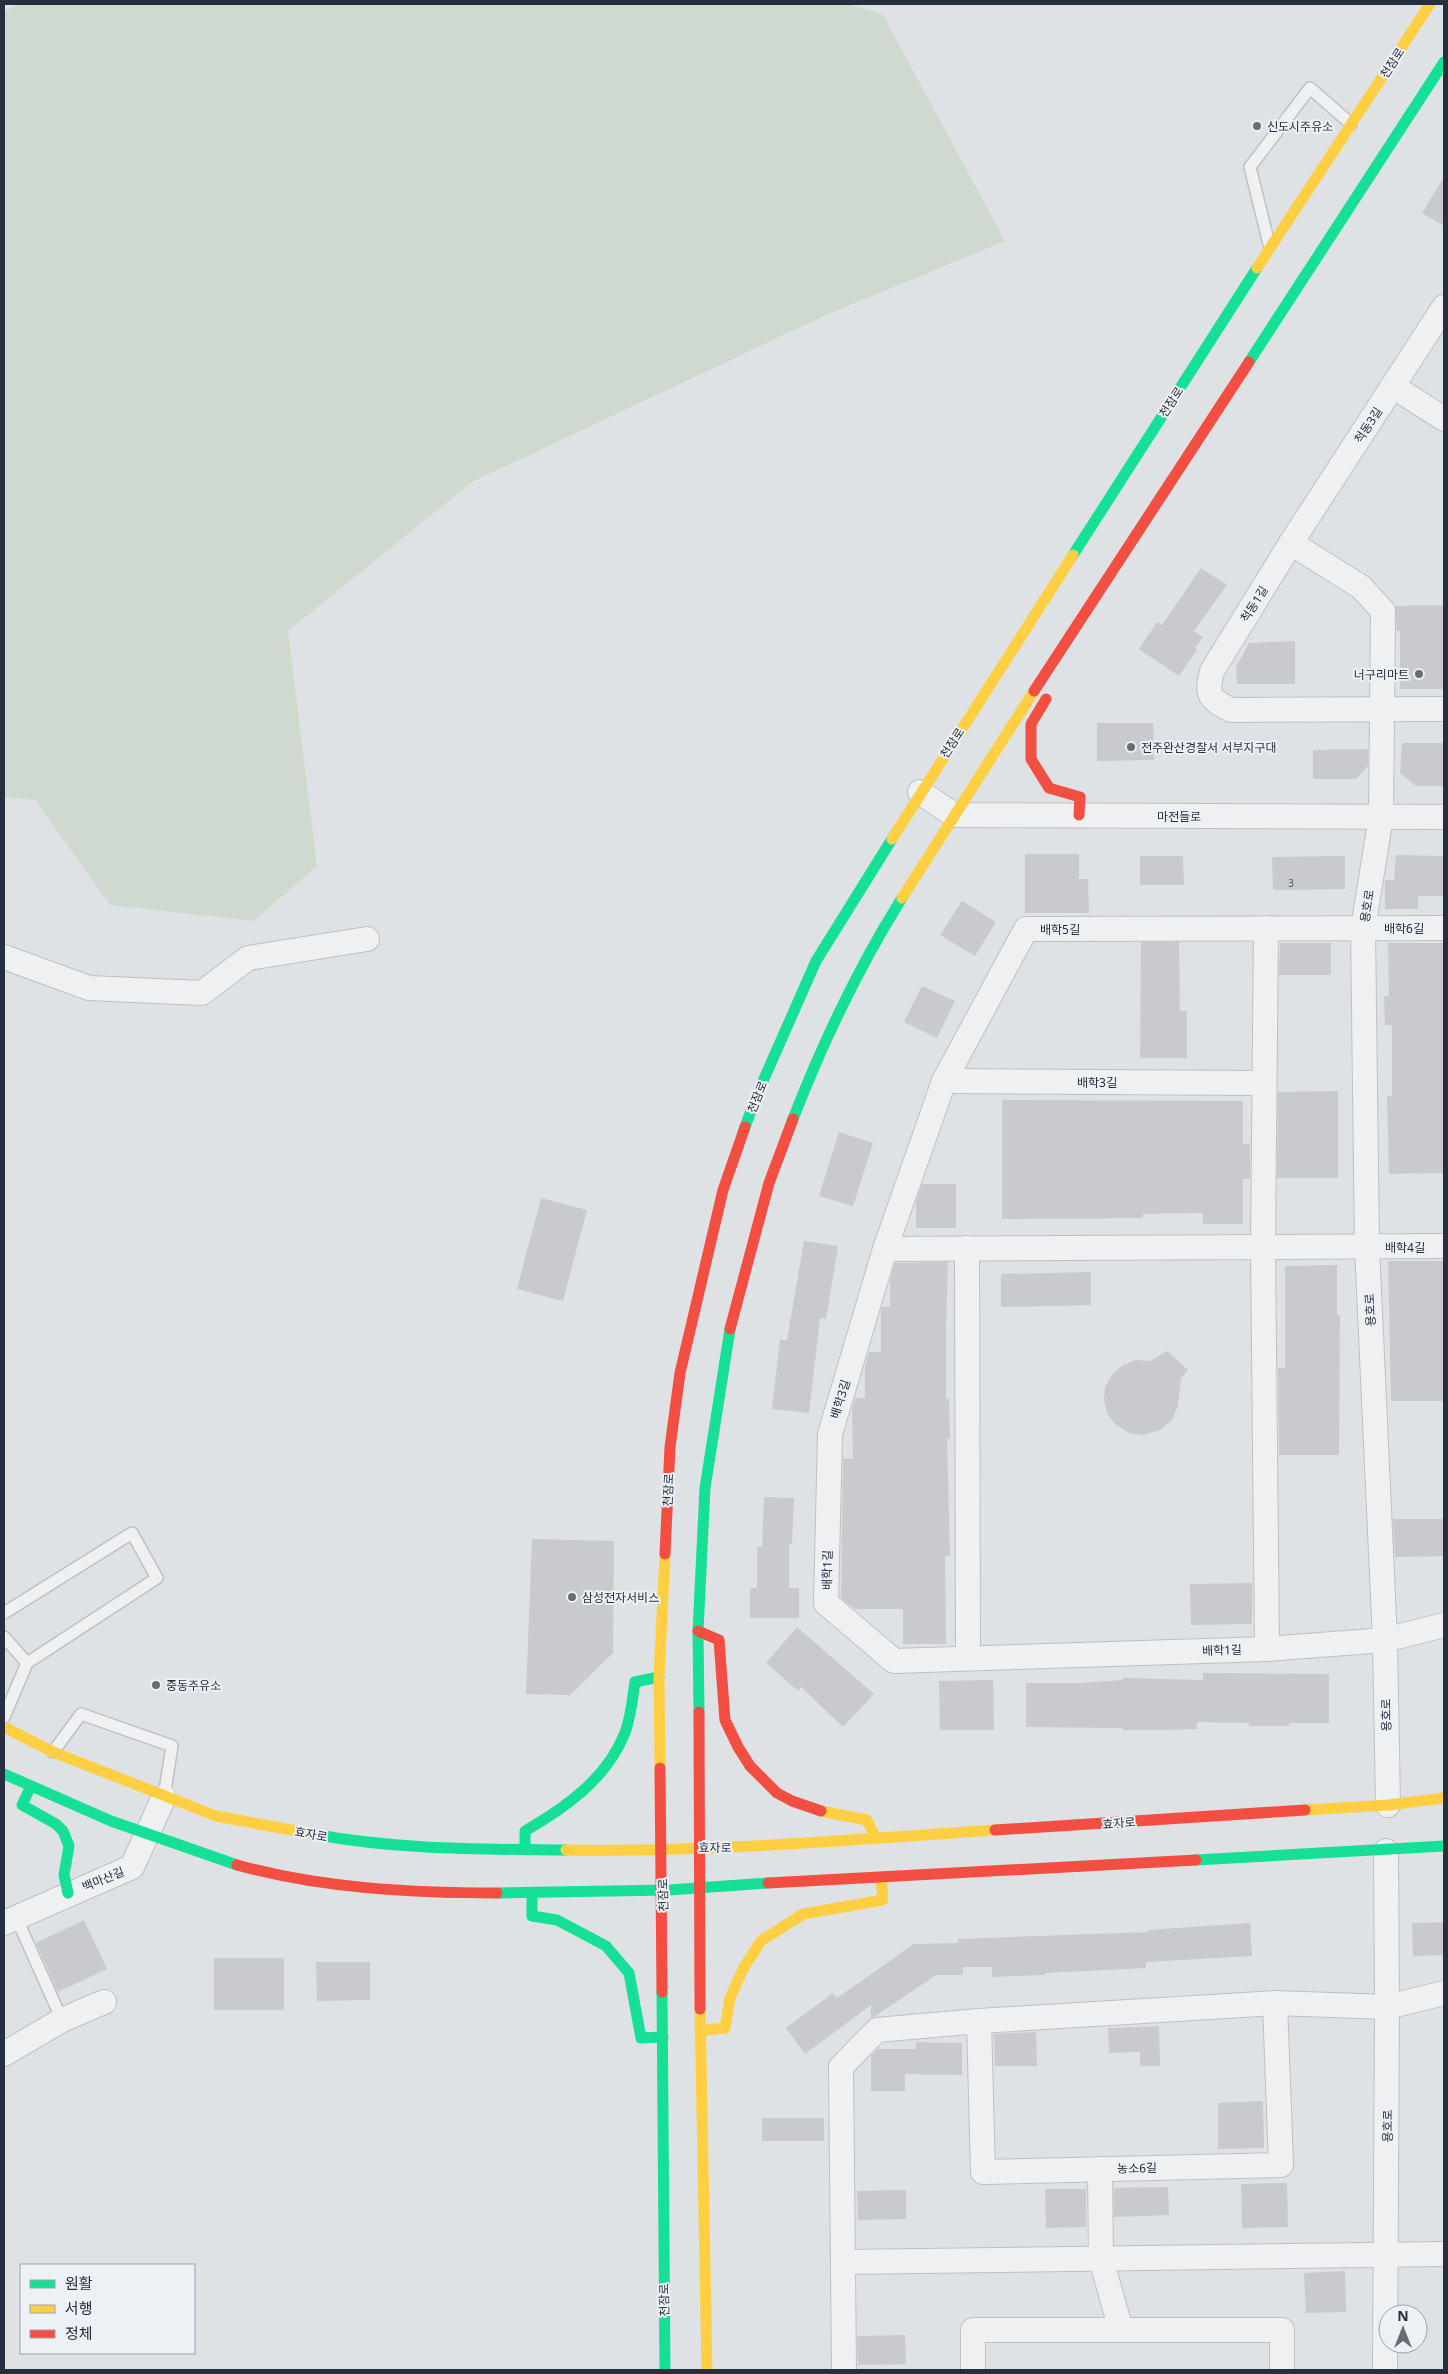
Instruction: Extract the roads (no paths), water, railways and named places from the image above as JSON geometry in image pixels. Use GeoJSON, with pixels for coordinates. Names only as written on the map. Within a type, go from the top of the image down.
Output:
{"type":"FeatureCollection","features":[{"type":"Feature","properties":{"kind":"street","name":"천잠로"},"geometry":{"type":"LineString","coordinates":[[665,2370],[663,1890],[659,1811],[659,1677],[670,1447],[682,1364],[723,1190],[756,1097],[816,961],[920,792],[1270,248],[1430,4]]}},
{"type":"Feature","properties":{"kind":"street"},"geometry":{"type":"LineString","coordinates":[[707,2370],[700,2031],[701,1846],[698,1631],[705,1488],[728,1336],[770,1184],[804,1091],[831,1028],[876,940],[954,815],[1444,62]]}},
{"type":"Feature","properties":{"kind":"street","name":"척동3길"},"geometry":{"type":"LineString","coordinates":[[1291,543],[1444,308]]}},
{"type":"Feature","properties":{"kind":"street"},"geometry":{"type":"LineString","coordinates":[[1394,387],[1444,419]]}},
{"type":"Feature","properties":{"kind":"street"},"geometry":{"type":"LineString","coordinates":[[1291,543],[1361,586],[1383,611],[1384,708]]}},
{"type":"Feature","properties":{"kind":"street","name":"척동1길"},"geometry":{"type":"LineString","coordinates":[[1291,543],[1212,671],[1208,688],[1213,701],[1231,710],[1444,709]]}},
{"type":"Feature","properties":{"kind":"street"},"geometry":{"type":"LineString","coordinates":[[1039,685],[1049,693],[1032,724],[1031,759],[1049,788],[1080,798],[1079,815]]}},
{"type":"Feature","properties":{"kind":"street","name":"용호로"},"geometry":{"type":"LineString","coordinates":[[1384,708],[1381,817],[1364,928],[1367,1247],[1385,1640],[1388,1805]]}},
{"type":"Feature","properties":{"kind":"street"},"geometry":{"type":"LineString","coordinates":[[920,792],[954,815]]}},
{"type":"Feature","properties":{"kind":"street","name":"마전들로"},"geometry":{"type":"LineString","coordinates":[[954,815],[1444,817]]}},
{"type":"Feature","properties":{"kind":"street"},"geometry":{"type":"LineString","coordinates":[[1266,928],[1263,1083],[1263,1247],[1267,1649]]}},
{"type":"Feature","properties":{"kind":"street","name":"배학5길"},"geometry":{"type":"LineString","coordinates":[[944,1081],[1026,929],[1364,928]]}},
{"type":"Feature","properties":{"kind":"street","name":"배학6길"},"geometry":{"type":"LineString","coordinates":[[1364,928],[1444,928]]}},
{"type":"Feature","properties":{"kind":"street"},"geometry":{"type":"LineString","coordinates":[[4,957],[89,988],[202,993],[248,958],[367,939]]}},
{"type":"Feature","properties":{"kind":"street","name":"배학3길"},"geometry":{"type":"LineString","coordinates":[[830,1434],[885,1248],[944,1081],[1263,1083]]}},
{"type":"Feature","properties":{"kind":"street","name":"배학4길"},"geometry":{"type":"LineString","coordinates":[[1367,1247],[1444,1246]]}},
{"type":"Feature","properties":{"kind":"street"},"geometry":{"type":"LineString","coordinates":[[885,1248],[1367,1247]]}},
{"type":"Feature","properties":{"kind":"street"},"geometry":{"type":"LineString","coordinates":[[968,1248],[968,1658]]}},
{"type":"Feature","properties":{"kind":"street","name":"배학1길"},"geometry":{"type":"LineString","coordinates":[[830,1434],[826,1603],[894,1660],[1267,1649],[1385,1640],[1444,1625]]}},
{"type":"Feature","properties":{"kind":"street"},"geometry":{"type":"LineString","coordinates":[[698,1631],[719,1640],[725,1722],[742,1756],[761,1782],[780,1796],[820,1812],[868,1820],[876,1839]]}},
{"type":"Feature","properties":{"kind":"street"},"geometry":{"type":"LineString","coordinates":[[525,1848],[525,1831],[557,1813],[588,1786],[607,1764],[623,1736],[631,1711],[635,1682],[659,1677]]}},
{"type":"Feature","properties":{"kind":"street","name":"효자로"},"geometry":{"type":"LineString","coordinates":[[4,1727],[52,1752],[216,1816],[360,1843],[442,1849],[525,1848],[624,1851],[701,1846],[736,1847],[1388,1805],[1444,1798]]}},
{"type":"Feature","properties":{"kind":"street"},"geometry":{"type":"LineString","coordinates":[[4,1774],[30,1788],[147,1835],[234,1864],[294,1878],[392,1890],[532,1894],[701,1889],[881,1877],[1386,1851],[1444,1846]]}},
{"type":"Feature","properties":{"kind":"street"},"geometry":{"type":"LineString","coordinates":[[30,1788],[22,1805],[56,1824],[63,1831],[69,1846],[64,1875],[68,1893]]}},
{"type":"Feature","properties":{"kind":"street","name":"백마산길"},"geometry":{"type":"LineString","coordinates":[[10,1920],[68,1893],[132,1867],[164,1797]]}},
{"type":"Feature","properties":{"kind":"street","name":"용호로"},"geometry":{"type":"LineString","coordinates":[[1385,2370],[1386,1851]]}},
{"type":"Feature","properties":{"kind":"street"},"geometry":{"type":"LineString","coordinates":[[700,2031],[725,2028],[730,1998],[743,1969],[760,1941],[802,1914],[883,1900],[881,1877]]}},
{"type":"Feature","properties":{"kind":"street"},"geometry":{"type":"LineString","coordinates":[[532,1894],[532,1916],[558,1920],[606,1946],[629,1973],[641,2038],[663,2038]]}},
{"type":"Feature","properties":{"kind":"street"},"geometry":{"type":"LineString","coordinates":[[844,2370],[841,2067],[877,2030],[979,2021],[1275,2004],[1387,2007],[1444,1993]]}},
{"type":"Feature","properties":{"kind":"street"},"geometry":{"type":"LineString","coordinates":[[4,2054],[62,2020],[104,2002]]}},
{"type":"Feature","properties":{"kind":"street","name":"농소6길"},"geometry":{"type":"LineString","coordinates":[[979,2021],[983,2172],[1281,2165],[1275,2004]]}},
{"type":"Feature","properties":{"kind":"street"},"geometry":{"type":"LineString","coordinates":[[1100,2169],[1101,2259],[1121,2330]]}},
{"type":"Feature","properties":{"kind":"street"},"geometry":{"type":"LineString","coordinates":[[843,2262],[1444,2254]]}},
{"type":"Feature","properties":{"kind":"street"},"geometry":{"type":"LineString","coordinates":[[973,2370],[973,2330],[1282,2330],[1282,2370]]}},
{"type":"Feature","properties":{"kind":"lane"},"geometry":{"type":"LineString","coordinates":[[1270,248],[1250,167],[1310,88],[1351,124]]}},
{"type":"Feature","properties":{"kind":"lane"},"geometry":{"type":"LineString","coordinates":[[4,1613],[132,1533],[157,1578],[27,1663],[4,1717]]}},
{"type":"Feature","properties":{"kind":"lane"},"geometry":{"type":"LineString","coordinates":[[4,1638],[27,1663]]}},
{"type":"Feature","properties":{"kind":"lane"},"geometry":{"type":"LineString","coordinates":[[52,1752],[81,1714],[172,1746],[164,1797]]}},
{"type":"Feature","properties":{"kind":"lane"},"geometry":{"type":"LineString","coordinates":[[10,1920],[62,2020]]}},
{"type":"Feature","properties":{"kind":"place","name":"신도시주유소"},"geometry":{"type":"Point","coordinates":[1257,126]}},
{"type":"Feature","properties":{"kind":"place","name":"너구리마트"},"geometry":{"type":"Point","coordinates":[1419,674]}},
{"type":"Feature","properties":{"kind":"place","name":"전주완산경찰서 서부지구대"},"geometry":{"type":"Point","coordinates":[1131,747]}},
{"type":"Feature","properties":{"kind":"place","name":"삼성전자서비스"},"geometry":{"type":"Point","coordinates":[572,1597]}},
{"type":"Feature","properties":{"kind":"place","name":"중동주유소"},"geometry":{"type":"Point","coordinates":[156,1685]}}]}
